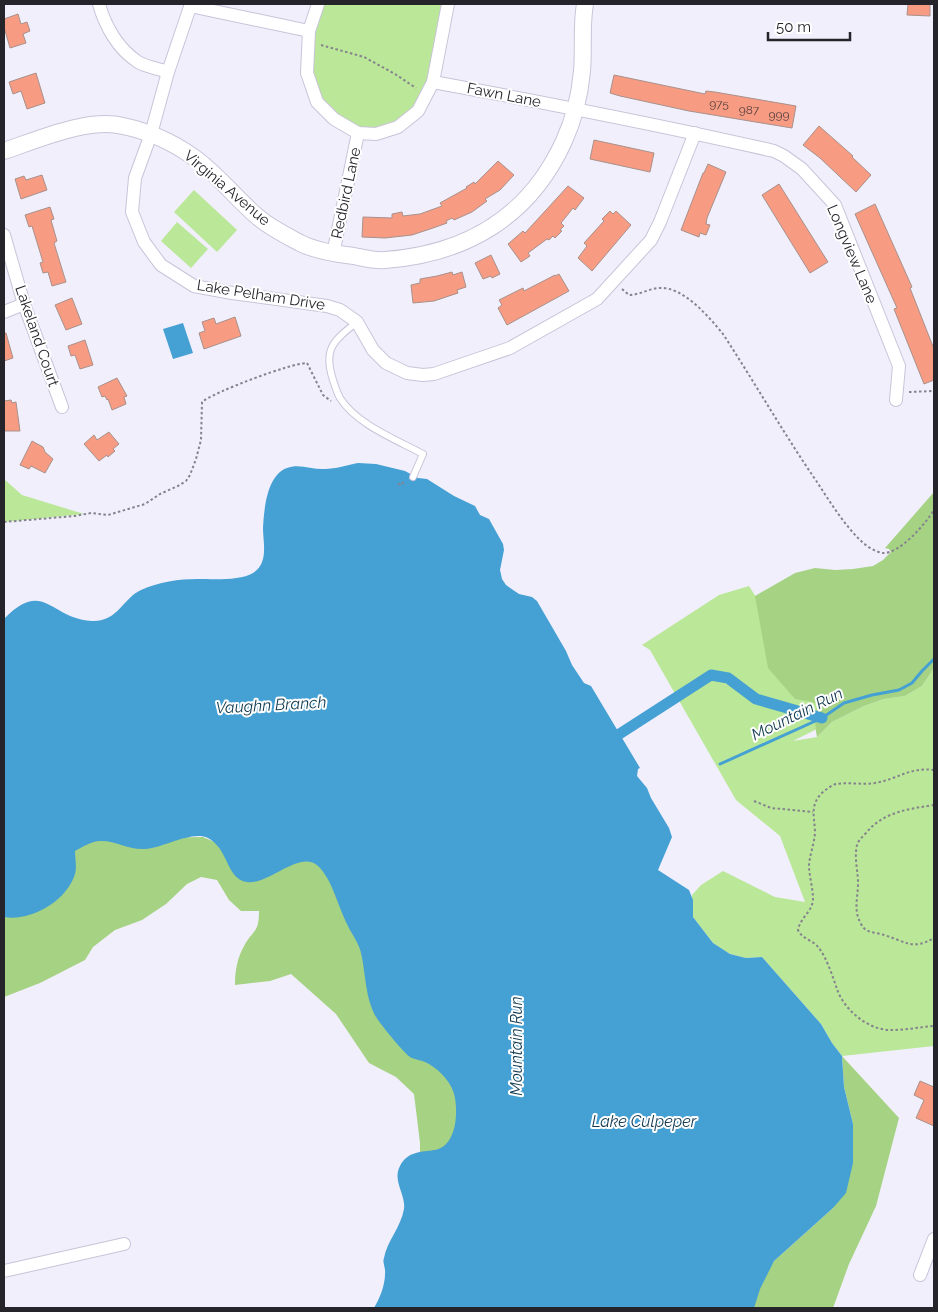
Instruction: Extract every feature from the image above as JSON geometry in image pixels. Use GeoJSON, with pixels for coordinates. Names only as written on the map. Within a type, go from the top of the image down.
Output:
{"type":"FeatureCollection","features":[{"type":"Feature","properties":{"kind":"street"},"geometry":{"type":"LineString","coordinates":[[99,4],[102,14],[120,47],[139,62],[168,72]]}},
{"type":"Feature","properties":{"kind":"street"},"geometry":{"type":"LineString","coordinates":[[318,4],[309,37],[307,73],[316,102],[334,119],[358,133],[376,134],[398,126],[418,111],[431,87],[448,4]]}},
{"type":"Feature","properties":{"kind":"street","name":"Virginia Avenue"},"geometry":{"type":"LineString","coordinates":[[4,151],[83,125],[120,125],[151,134],[192,156],[225,184],[260,219],[302,244],[333,254],[384,260],[444,250],[491,229],[524,201],[546,175],[564,140],[575,108],[582,72],[585,4]]}},
{"type":"Feature","properties":{"kind":"street"},"geometry":{"type":"LineString","coordinates":[[191,5],[309,37]]}},
{"type":"Feature","properties":{"kind":"street","name":"Lake Pelham Drive"},"geometry":{"type":"LineString","coordinates":[[191,5],[168,72],[151,134],[135,178],[132,212],[144,242],[160,265],[194,286],[327,306],[345,312],[357,322]]}},
{"type":"Feature","properties":{"kind":"street","name":"Fawn Lane"},"geometry":{"type":"LineString","coordinates":[[431,87],[575,108]]}},
{"type":"Feature","properties":{"kind":"street","name":"Longview Lane"},"geometry":{"type":"LineString","coordinates":[[575,108],[774,151],[802,169],[835,205],[899,366],[897,397]]}},
{"type":"Feature","properties":{"kind":"street","name":"Redbird Lane"},"geometry":{"type":"LineString","coordinates":[[333,254],[358,133]]}},
{"type":"Feature","properties":{"kind":"street"},"geometry":{"type":"LineString","coordinates":[[357,322],[372,350],[386,363],[407,373],[423,375],[434,374],[520,343],[592,303],[614,282],[647,245],[655,233],[695,133]]}},
{"type":"Feature","properties":{"kind":"street","name":"Lakeland Court"},"geometry":{"type":"LineString","coordinates":[[4,235],[24,304],[62,407]]}},
{"type":"Feature","properties":{"kind":"street"},"geometry":{"type":"LineString","coordinates":[[4,312],[24,304]]}},
{"type":"Feature","properties":{"kind":"street"},"geometry":{"type":"LineString","coordinates":[[920,1275],[934,1239]]}},
{"type":"Feature","properties":{"kind":"street"},"geometry":{"type":"LineString","coordinates":[[4,1271],[124,1244]]}},
{"type":"Feature","properties":{"kind":"lane"},"geometry":{"type":"LineString","coordinates":[[357,322],[336,340],[329,351],[329,367],[340,398],[360,418],[423,454],[413,477]]}},
{"type":"Feature","properties":{"kind":"path"},"geometry":{"type":"LineString","coordinates":[[309,37],[364,57],[395,74],[420,91],[431,87]]}},
{"type":"Feature","properties":{"kind":"path"},"geometry":{"type":"LineString","coordinates":[[614,282],[628,295],[636,295],[658,288],[670,289],[684,295],[709,317],[724,334],[805,464],[843,520],[872,549],[885,553],[900,547],[926,523],[934,510]]}},
{"type":"Feature","properties":{"kind":"path"},"geometry":{"type":"LineString","coordinates":[[4,522],[91,513],[108,515],[145,504],[160,494],[178,486],[186,481],[196,459],[202,433],[202,402],[208,397],[228,389],[292,366],[307,363],[322,395],[332,402],[340,398]]}},
{"type":"Feature","properties":{"kind":"path"},"geometry":{"type":"LineString","coordinates":[[897,397],[934,391]]}},
{"type":"Feature","properties":{"kind":"path"},"geometry":{"type":"LineString","coordinates":[[934,770],[922,768],[876,782],[836,784],[816,799],[813,812],[815,833],[809,866],[813,902],[810,910],[799,923],[798,930],[818,946],[835,980],[837,989],[852,1012],[869,1024],[890,1030],[934,1026]]}},
{"type":"Feature","properties":{"kind":"path"},"geometry":{"type":"LineString","coordinates":[[754,801],[771,808],[813,812]]}},
{"type":"Feature","properties":{"kind":"path"},"geometry":{"type":"LineString","coordinates":[[934,805],[909,809],[879,820],[857,843],[855,856],[858,884],[856,897],[857,913],[865,930],[874,934],[883,934],[905,944],[927,943],[934,938]]}},
{"type":"Feature","properties":{"kind":"green space"},"geometry":{"type":"Polygon","coordinates":[[[318,4],[448,4],[433,82],[418,111],[376,134],[328,113],[307,73],[318,4]]]}},
{"type":"Feature","properties":{"kind":"green space"},"geometry":{"type":"Polygon","coordinates":[[[194,190],[237,230],[217,252],[174,212],[194,190]]]}},
{"type":"Feature","properties":{"kind":"green space"},"geometry":{"type":"Polygon","coordinates":[[[177,222],[208,249],[191,268],[161,241],[177,222]]]}},
{"type":"Feature","properties":{"kind":"green space"},"geometry":{"type":"Polygon","coordinates":[[[4,479],[22,495],[84,514],[4,522],[4,479]]]}},
{"type":"Feature","properties":{"kind":"green space"},"geometry":{"type":"Polygon","coordinates":[[[934,492],[934,668],[922,686],[905,696],[884,699],[864,706],[832,722],[817,737],[815,720],[818,704],[795,699],[768,668],[755,596],[795,573],[815,568],[835,570],[873,566],[891,552],[885,548],[934,492]]]}},
{"type":"Feature","properties":{"kind":"green space"},"geometry":{"type":"Polygon","coordinates":[[[749,586],[819,696],[817,729],[793,741],[817,737],[832,722],[864,706],[884,699],[905,696],[922,686],[934,668],[934,1046],[842,1056],[821,1024],[762,957],[746,958],[730,954],[713,943],[693,917],[692,895],[701,885],[723,871],[775,897],[805,902],[780,836],[736,800],[650,650],[642,645],[719,595],[749,586]]]}},
{"type":"Feature","properties":{"kind":"green space"},"geometry":{"type":"Polygon","coordinates":[[[203,837],[224,846],[304,858],[322,867],[434,1063],[456,1085],[458,1113],[453,1144],[420,1158],[414,1094],[396,1077],[369,1063],[336,1014],[291,974],[270,981],[235,985],[238,960],[244,946],[257,928],[259,911],[241,911],[229,900],[217,880],[201,877],[187,884],[166,904],[142,920],[115,930],[93,947],[85,960],[40,983],[4,997],[4,915],[72,855],[76,847],[99,839],[203,837]]]}},
{"type":"Feature","properties":{"kind":"green space"},"geometry":{"type":"Polygon","coordinates":[[[842,1056],[899,1118],[876,1206],[849,1264],[833,1308],[742,1308],[774,1261],[833,1208],[853,1163],[853,1124],[844,1087],[842,1056]]]}},
{"type":"Feature","properties":{"kind":"water"},"geometry":{"type":"Polygon","coordinates":[[[183,323],[193,353],[173,359],[163,329],[183,323]]]}},
{"type":"Feature","properties":{"kind":"water","name":"Lake Culpeper"},"geometry":{"type":"Polygon","coordinates":[[[358,463],[376,464],[405,471],[418,478],[427,479],[454,496],[475,506],[480,515],[489,519],[503,544],[504,550],[500,570],[502,579],[506,585],[519,594],[532,597],[537,601],[572,665],[584,683],[591,686],[640,768],[638,769],[637,776],[647,788],[669,828],[672,837],[658,870],[689,890],[693,900],[693,917],[713,943],[730,954],[746,958],[762,957],[821,1024],[842,1056],[844,1087],[853,1124],[853,1163],[846,1193],[833,1208],[774,1261],[760,1289],[754,1308],[374,1308],[384,1283],[386,1252],[404,1209],[398,1182],[400,1166],[411,1155],[435,1150],[447,1143],[456,1121],[455,1098],[452,1088],[442,1074],[427,1063],[410,1057],[378,1020],[368,996],[359,946],[323,871],[311,862],[293,864],[265,878],[247,882],[240,880],[235,875],[215,843],[201,836],[194,836],[145,849],[99,841],[75,851],[75,874],[71,884],[56,901],[36,913],[14,918],[4,917],[4,619],[18,607],[29,602],[38,601],[78,619],[101,620],[114,614],[129,598],[141,590],[155,585],[183,580],[226,579],[248,576],[258,569],[263,558],[264,512],[271,485],[280,472],[292,467],[329,469],[358,463]]]}},
{"type":"Feature","properties":{"kind":"building"},"geometry":{"type":"Polygon","coordinates":[[[908,4],[930,4],[930,16],[907,15],[908,4]]]}},
{"type":"Feature","properties":{"kind":"building"},"geometry":{"type":"Polygon","coordinates":[[[18,14],[21,24],[27,22],[30,31],[23,34],[26,43],[10,48],[4,27],[4,19],[18,14]]]}},
{"type":"Feature","properties":{"kind":"building"},"geometry":{"type":"Polygon","coordinates":[[[36,73],[45,103],[27,109],[21,91],[13,94],[9,82],[36,73]]]}},
{"type":"Feature","properties":{"kind":"building"},"geometry":{"type":"Polygon","coordinates":[[[614,75],[705,94],[706,91],[715,92],[796,106],[792,128],[689,111],[620,96],[610,93],[614,75]]]}},
{"type":"Feature","properties":{"kind":"building"},"geometry":{"type":"Polygon","coordinates":[[[819,126],[871,175],[856,192],[820,158],[803,145],[819,126]]]}},
{"type":"Feature","properties":{"kind":"building"},"geometry":{"type":"Polygon","coordinates":[[[594,140],[654,153],[650,172],[590,159],[594,140]]]}},
{"type":"Feature","properties":{"kind":"building"},"geometry":{"type":"Polygon","coordinates":[[[498,161],[514,175],[500,190],[485,199],[487,201],[472,212],[454,220],[452,218],[446,221],[447,223],[412,235],[385,238],[362,237],[363,217],[392,218],[392,214],[402,212],[403,216],[420,214],[442,206],[440,203],[474,182],[475,184],[498,161]]]}},
{"type":"Feature","properties":{"kind":"building"},"geometry":{"type":"Polygon","coordinates":[[[708,164],[726,172],[707,218],[706,224],[710,225],[706,235],[700,233],[699,237],[681,230],[708,164]]]}},
{"type":"Feature","properties":{"kind":"building"},"geometry":{"type":"Polygon","coordinates":[[[42,175],[47,190],[21,199],[15,179],[24,176],[26,180],[42,175]]]}},
{"type":"Feature","properties":{"kind":"building"},"geometry":{"type":"Polygon","coordinates":[[[779,184],[828,262],[810,273],[762,195],[779,184]]]}},
{"type":"Feature","properties":{"kind":"building"},"geometry":{"type":"Polygon","coordinates":[[[568,186],[584,198],[575,210],[573,208],[561,223],[564,226],[560,230],[562,231],[555,238],[553,236],[549,240],[547,239],[528,253],[530,256],[521,262],[508,244],[523,231],[525,233],[568,186]]]}},
{"type":"Feature","properties":{"kind":"building"},"geometry":{"type":"Polygon","coordinates":[[[875,204],[912,287],[910,288],[934,349],[934,380],[924,384],[894,309],[897,308],[855,214],[875,204]]]}},
{"type":"Feature","properties":{"kind":"building"},"geometry":{"type":"Polygon","coordinates":[[[50,207],[54,219],[51,220],[57,241],[54,243],[66,282],[52,286],[48,272],[43,273],[40,263],[43,262],[32,226],[29,227],[25,215],[50,207]]]}},
{"type":"Feature","properties":{"kind":"building"},"geometry":{"type":"Polygon","coordinates":[[[610,211],[613,214],[616,211],[631,225],[592,271],[578,258],[587,246],[584,243],[604,221],[602,219],[610,211]]]}},
{"type":"Feature","properties":{"kind":"building"},"geometry":{"type":"Polygon","coordinates":[[[491,255],[500,274],[492,278],[491,276],[483,279],[475,263],[491,255]]]}},
{"type":"Feature","properties":{"kind":"building"},"geometry":{"type":"Polygon","coordinates":[[[452,272],[453,275],[462,272],[466,287],[457,290],[458,293],[434,301],[413,303],[411,285],[420,283],[420,279],[452,272]]]}},
{"type":"Feature","properties":{"kind":"building"},"geometry":{"type":"Polygon","coordinates":[[[559,274],[569,291],[507,325],[498,308],[502,305],[499,300],[523,288],[524,291],[559,274]]]}},
{"type":"Feature","properties":{"kind":"building"},"geometry":{"type":"Polygon","coordinates":[[[72,298],[82,324],[66,330],[55,305],[72,298]]]}},
{"type":"Feature","properties":{"kind":"building"},"geometry":{"type":"Polygon","coordinates":[[[235,317],[241,336],[204,349],[199,333],[205,331],[202,322],[214,318],[216,324],[235,317]]]}},
{"type":"Feature","properties":{"kind":"building"},"geometry":{"type":"Polygon","coordinates":[[[4,333],[6,333],[13,358],[4,361],[4,333]]]}},
{"type":"Feature","properties":{"kind":"building"},"geometry":{"type":"Polygon","coordinates":[[[85,340],[93,365],[80,369],[75,355],[71,356],[68,346],[85,340]]]}},
{"type":"Feature","properties":{"kind":"building"},"geometry":{"type":"Polygon","coordinates":[[[117,378],[127,396],[124,397],[126,404],[112,410],[108,399],[105,396],[102,397],[98,387],[117,378]]]}},
{"type":"Feature","properties":{"kind":"building"},"geometry":{"type":"Polygon","coordinates":[[[11,400],[12,403],[16,402],[20,431],[4,431],[4,401],[11,400]]]}},
{"type":"Feature","properties":{"kind":"building"},"geometry":{"type":"Polygon","coordinates":[[[109,432],[119,444],[108,457],[107,455],[99,461],[84,444],[94,435],[97,440],[109,432]]]}},
{"type":"Feature","properties":{"kind":"building"},"geometry":{"type":"Polygon","coordinates":[[[32,441],[43,447],[45,452],[53,459],[45,473],[31,466],[29,469],[20,465],[32,441]]]}},
{"type":"Feature","properties":{"kind":"building"},"geometry":{"type":"Polygon","coordinates":[[[920,1081],[934,1087],[934,1126],[916,1118],[924,1100],[914,1095],[920,1081]]]}},
{"type":"Feature","properties":{"kind":"waterway","name":"Mountain Run"},"geometry":{"type":"LineString","coordinates":[[720,764],[822,718],[844,703],[899,690],[912,683],[934,659]]}},
{"type":"Feature","properties":{"kind":"waterway"},"geometry":{"type":"LineString","coordinates":[[607,742],[711,675],[728,678],[756,699],[822,718]]}},
{"type":"Feature","properties":{"kind":"water label","name":"Vaughn Branch"},"geometry":{"type":"Point","coordinates":[271,705]}}]}
